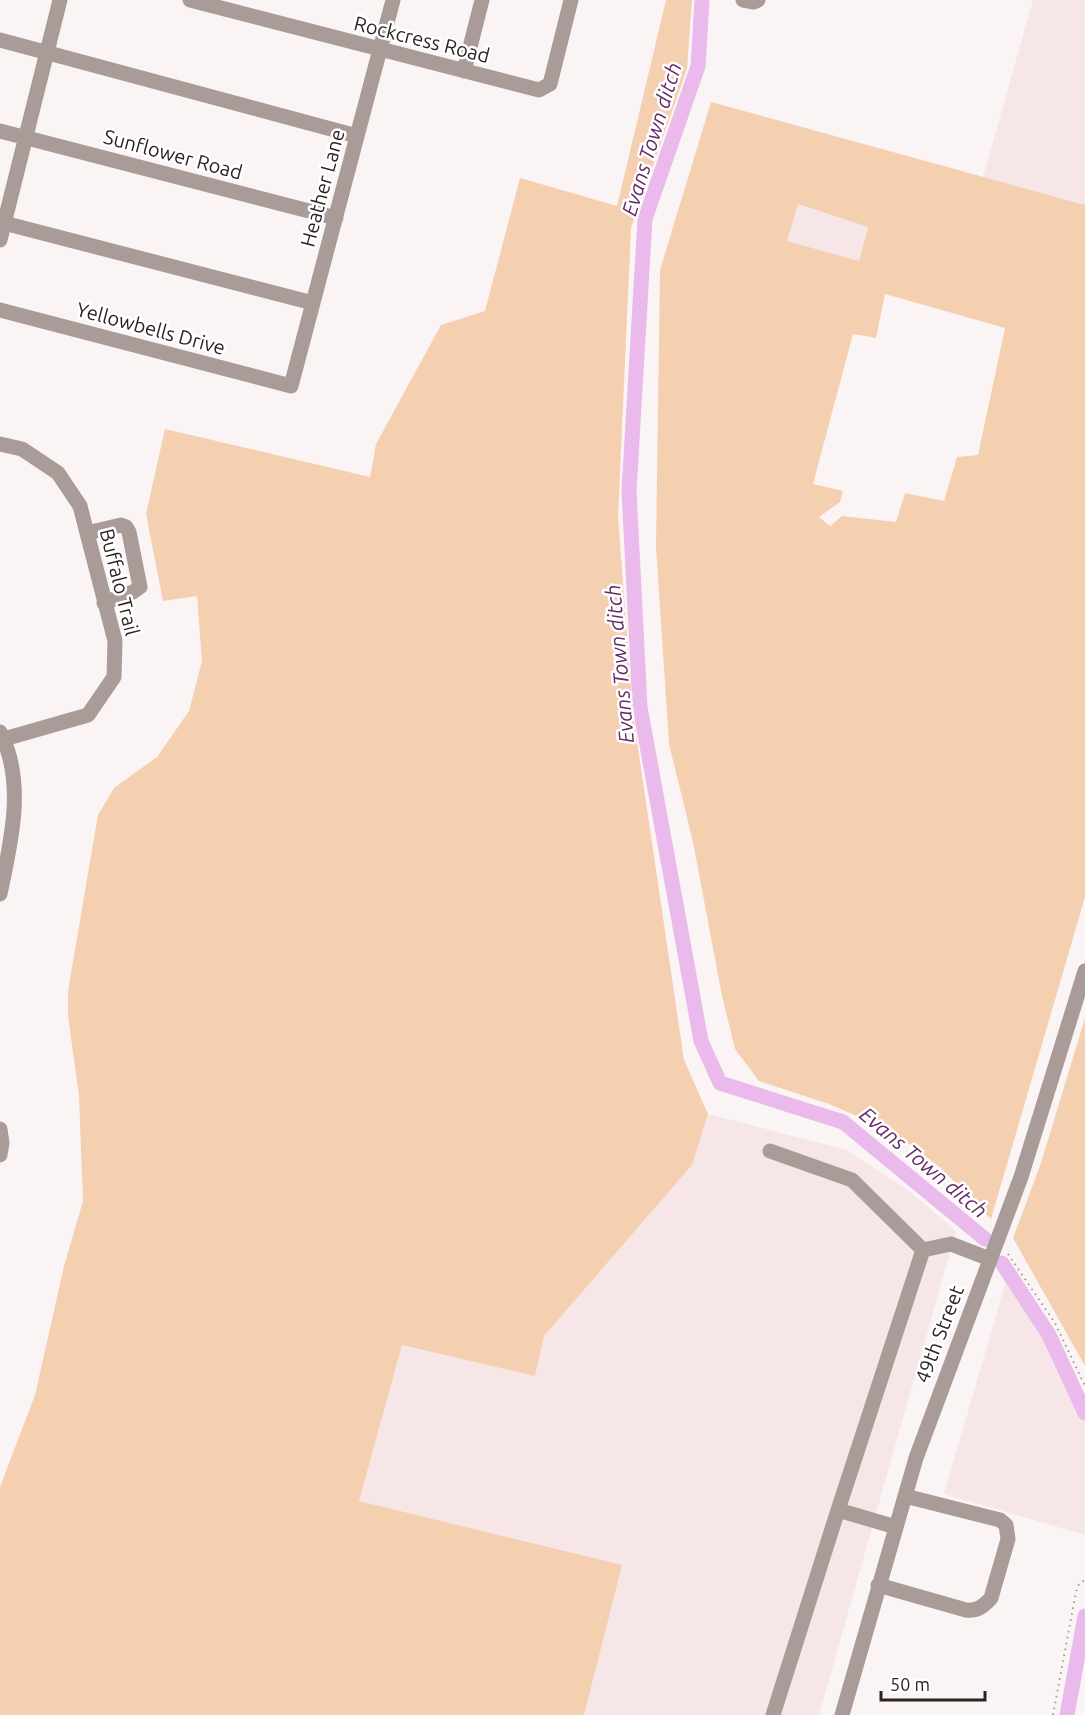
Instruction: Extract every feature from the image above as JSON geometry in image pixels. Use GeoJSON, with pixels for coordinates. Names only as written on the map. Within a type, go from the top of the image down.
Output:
{"type":"FeatureCollection","features":[{"type":"Feature","properties":{"kind":"street"},"geometry":{"type":"LineString","coordinates":[[0,240],[2,222],[26,138],[60,0]]}},
{"type":"Feature","properties":{"kind":"street","name":"Rockcress Road"},"geometry":{"type":"LineString","coordinates":[[190,0],[539,90],[550,84],[572,0]]}},
{"type":"Feature","properties":{"kind":"street","name":"Heather Lane"},"geometry":{"type":"LineString","coordinates":[[291,386],[393,0]]}},
{"type":"Feature","properties":{"kind":"street"},"geometry":{"type":"LineString","coordinates":[[464,71],[482,0]]}},
{"type":"Feature","properties":{"kind":"street"},"geometry":{"type":"LineString","coordinates":[[743,0],[758,0]]}},
{"type":"Feature","properties":{"kind":"street"},"geometry":{"type":"LineString","coordinates":[[0,40],[357,136]]}},
{"type":"Feature","properties":{"kind":"street","name":"Sunflower Road"},"geometry":{"type":"LineString","coordinates":[[0,131],[336,218]]}},
{"type":"Feature","properties":{"kind":"street"},"geometry":{"type":"LineString","coordinates":[[2,222],[313,303]]}},
{"type":"Feature","properties":{"kind":"street","name":"Yellowbells Drive"},"geometry":{"type":"LineString","coordinates":[[0,310],[291,386]]}},
{"type":"Feature","properties":{"kind":"street","name":"Buffalo Trail"},"geometry":{"type":"LineString","coordinates":[[0,444],[22,449],[58,473],[80,506],[115,641],[114,677],[88,715],[2,735]]}},
{"type":"Feature","properties":{"kind":"street"},"geometry":{"type":"LineString","coordinates":[[87,533],[122,525],[129,532],[140,587],[105,603]]}},
{"type":"Feature","properties":{"kind":"street"},"geometry":{"type":"LineString","coordinates":[[0,894],[12,835],[14,774],[2,735]]}},
{"type":"Feature","properties":{"kind":"street","name":"49th Street"},"geometry":{"type":"LineString","coordinates":[[842,1715],[916,1458],[1021,1177],[1085,971]]}},
{"type":"Feature","properties":{"kind":"street"},"geometry":{"type":"LineString","coordinates":[[0,1129],[2,1143],[0,1155]]}},
{"type":"Feature","properties":{"kind":"street"},"geometry":{"type":"LineString","coordinates":[[771,1151],[852,1180],[923,1250]]}},
{"type":"Feature","properties":{"kind":"street"},"geometry":{"type":"LineString","coordinates":[[923,1250],[951,1244],[990,1259]]}},
{"type":"Feature","properties":{"kind":"street"},"geometry":{"type":"LineString","coordinates":[[773,1715],[923,1250]]}},
{"type":"Feature","properties":{"kind":"street"},"geometry":{"type":"LineString","coordinates":[[878,1585],[966,1610],[976,1611],[991,1598],[1008,1539],[1006,1525],[1000,1520],[905,1496]]}},
{"type":"Feature","properties":{"kind":"street"},"geometry":{"type":"LineString","coordinates":[[838,1510],[896,1527]]}},
{"type":"Feature","properties":{"kind":"path"},"geometry":{"type":"LineString","coordinates":[[998,1239],[1055,1323],[1085,1386]]}},
{"type":"Feature","properties":{"kind":"path"},"geometry":{"type":"LineString","coordinates":[[1053,1715],[1076,1592],[1079,1584],[1085,1580]]}},
{"type":"Feature","properties":{"kind":"shaded area"},"geometry":{"type":"Polygon","coordinates":[[[666,0],[692,0],[687,69],[631,228],[618,517],[633,714],[684,1060],[708,1114],[692,1165],[544,1336],[535,1376],[402,1345],[359,1501],[622,1565],[584,1715],[0,1715],[0,1487],[35,1395],[64,1266],[83,1201],[79,1096],[68,1016],[68,991],[98,815],[114,788],[157,757],[189,711],[202,661],[197,596],[163,601],[146,514],[165,429],[370,477],[376,444],[441,325],[485,311],[520,178],[617,206],[666,0]]]}},
{"type":"Feature","properties":{"kind":"shaded area"},"geometry":{"type":"Polygon","coordinates":[[[1033,0],[1085,0],[1085,205],[983,177],[1033,0]]]}},
{"type":"Feature","properties":{"kind":"shaded area"},"geometry":{"type":"Polygon","coordinates":[[[711,102],[1085,205],[1085,897],[991,1219],[941,1168],[890,1130],[829,1104],[759,1081],[735,1049],[722,996],[693,842],[669,744],[656,547],[660,270],[711,102]],[[798,204],[787,241],[859,261],[868,227],[798,204]],[[885,294],[876,338],[853,334],[813,484],[843,491],[840,502],[819,517],[830,526],[842,516],[896,522],[905,493],[944,501],[957,457],[978,455],[1005,328],[885,294]]]}},
{"type":"Feature","properties":{"kind":"shaded area"},"geometry":{"type":"Polygon","coordinates":[[[797,204],[868,227],[859,261],[787,241],[797,204]]]}},
{"type":"Feature","properties":{"kind":"shaded area"},"geometry":{"type":"Polygon","coordinates":[[[1085,1018],[1085,1366],[1013,1238],[1041,1163],[1085,1018]]]}},
{"type":"Feature","properties":{"kind":"shaded area"},"geometry":{"type":"Polygon","coordinates":[[[708,1114],[847,1150],[909,1191],[956,1231],[819,1715],[584,1715],[621,1565],[359,1501],[402,1345],[535,1376],[544,1336],[692,1165],[708,1114]]]}},
{"type":"Feature","properties":{"kind":"shaded area"},"geometry":{"type":"Polygon","coordinates":[[[1006,1281],[1046,1339],[1085,1422],[1085,1535],[944,1494],[1006,1281]]]}},
{"type":"Feature","properties":{"kind":"waterway","name":"Evans Town ditch"},"geometry":{"type":"LineString","coordinates":[[702,0],[698,66],[645,219],[629,491],[640,707],[701,1041],[720,1083],[843,1122],[985,1239]]}},
{"type":"Feature","properties":{"kind":"waterway","name":"Evans Town ditch"},"geometry":{"type":"LineString","coordinates":[[1002,1263],[1049,1335],[1085,1413]]}},
{"type":"Feature","properties":{"kind":"waterway","name":"Evans Town ditch"},"geometry":{"type":"LineString","coordinates":[[1067,1715],[1085,1616]]}}]}
